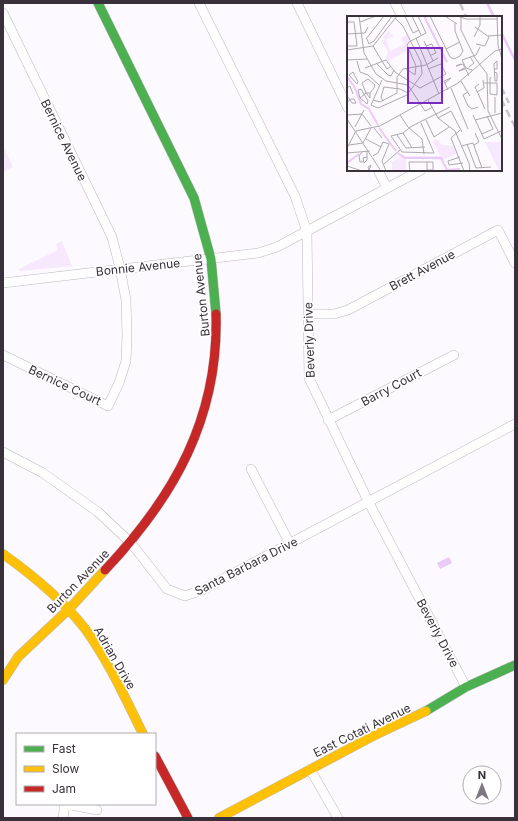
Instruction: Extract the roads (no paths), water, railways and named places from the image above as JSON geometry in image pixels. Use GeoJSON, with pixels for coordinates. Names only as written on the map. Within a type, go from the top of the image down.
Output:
{"type":"FeatureCollection","features":[{"type":"Feature","properties":{"kind":"street","name":"Burton Avenue"},"geometry":{"type":"LineString","coordinates":[[5,674],[18,657],[69,609],[131,543],[166,496],[184,464],[204,414],[218,341],[216,300],[211,259],[194,198],[98,3]]}},
{"type":"Feature","properties":{"kind":"street","name":"Beverly Drive"},"geometry":{"type":"LineString","coordinates":[[199,3],[295,196],[307,232],[309,378],[368,502],[466,687]]}},
{"type":"Feature","properties":{"kind":"street"},"geometry":{"type":"LineString","coordinates":[[297,3],[347,104]]}},
{"type":"Feature","properties":{"kind":"street"},"geometry":{"type":"LineString","coordinates":[[396,3],[402,16]]}},
{"type":"Feature","properties":{"kind":"street","name":"Bernice Avenue"},"geometry":{"type":"LineString","coordinates":[[3,13],[112,237],[120,268]]}},
{"type":"Feature","properties":{"kind":"street"},"geometry":{"type":"LineString","coordinates":[[378,171],[387,188]]}},
{"type":"Feature","properties":{"kind":"street","name":"Bonnie Avenue"},"geometry":{"type":"LineString","coordinates":[[3,283],[120,268],[258,253],[277,247],[307,232],[419,171]]}},
{"type":"Feature","properties":{"kind":"street","name":"Brett Avenue"},"geometry":{"type":"LineString","coordinates":[[308,314],[334,314],[348,310],[498,230],[515,263]]}},
{"type":"Feature","properties":{"kind":"street","name":"Bernice Court"},"geometry":{"type":"LineString","coordinates":[[3,355],[108,406],[119,382],[126,361],[126,300],[120,268]]}},
{"type":"Feature","properties":{"kind":"street","name":"Barry Court"},"geometry":{"type":"LineString","coordinates":[[328,420],[454,354]]}},
{"type":"Feature","properties":{"kind":"street","name":"Santa Barbara Drive"},"geometry":{"type":"LineString","coordinates":[[3,452],[43,473],[98,512],[131,543],[167,589],[185,596],[202,590],[515,424]]}},
{"type":"Feature","properties":{"kind":"street"},"geometry":{"type":"LineString","coordinates":[[251,469],[290,544]]}},
{"type":"Feature","properties":{"kind":"street","name":"Adrian Drive"},"geometry":{"type":"LineString","coordinates":[[3,554],[32,574],[69,609],[95,643],[142,733]]}},
{"type":"Feature","properties":{"kind":"street","name":"East Cotati Avenue"},"geometry":{"type":"LineString","coordinates":[[219,818],[373,736],[416,717],[466,687],[515,665]]}},
{"type":"Feature","properties":{"kind":"street"},"geometry":{"type":"LineString","coordinates":[[156,758],[188,818]]}},
{"type":"Feature","properties":{"kind":"street"},"geometry":{"type":"LineString","coordinates":[[310,769],[338,818]]}},
{"type":"Feature","properties":{"kind":"street"},"geometry":{"type":"LineString","coordinates":[[63,818],[65,805]]}},
{"type":"Feature","properties":{"kind":"street"},"geometry":{"type":"LineString","coordinates":[[70,805],[97,810]]}},
{"type":"Feature","properties":{"kind":"waterway"},"geometry":{"type":"LineString","coordinates":[[487,3],[494,16]]}},
{"type":"Feature","properties":{"kind":"waterway"},"geometry":{"type":"LineString","coordinates":[[502,34],[515,60]]}},
{"type":"Feature","properties":{"kind":"railway"},"geometry":{"type":"LineString","coordinates":[[460,3],[466,16]]}},
{"type":"Feature","properties":{"kind":"railway"},"geometry":{"type":"LineString","coordinates":[[502,89],[509,103]]}},
{"type":"Feature","properties":{"kind":"railway"},"geometry":{"type":"LineString","coordinates":[[502,101],[515,127]]}}]}
